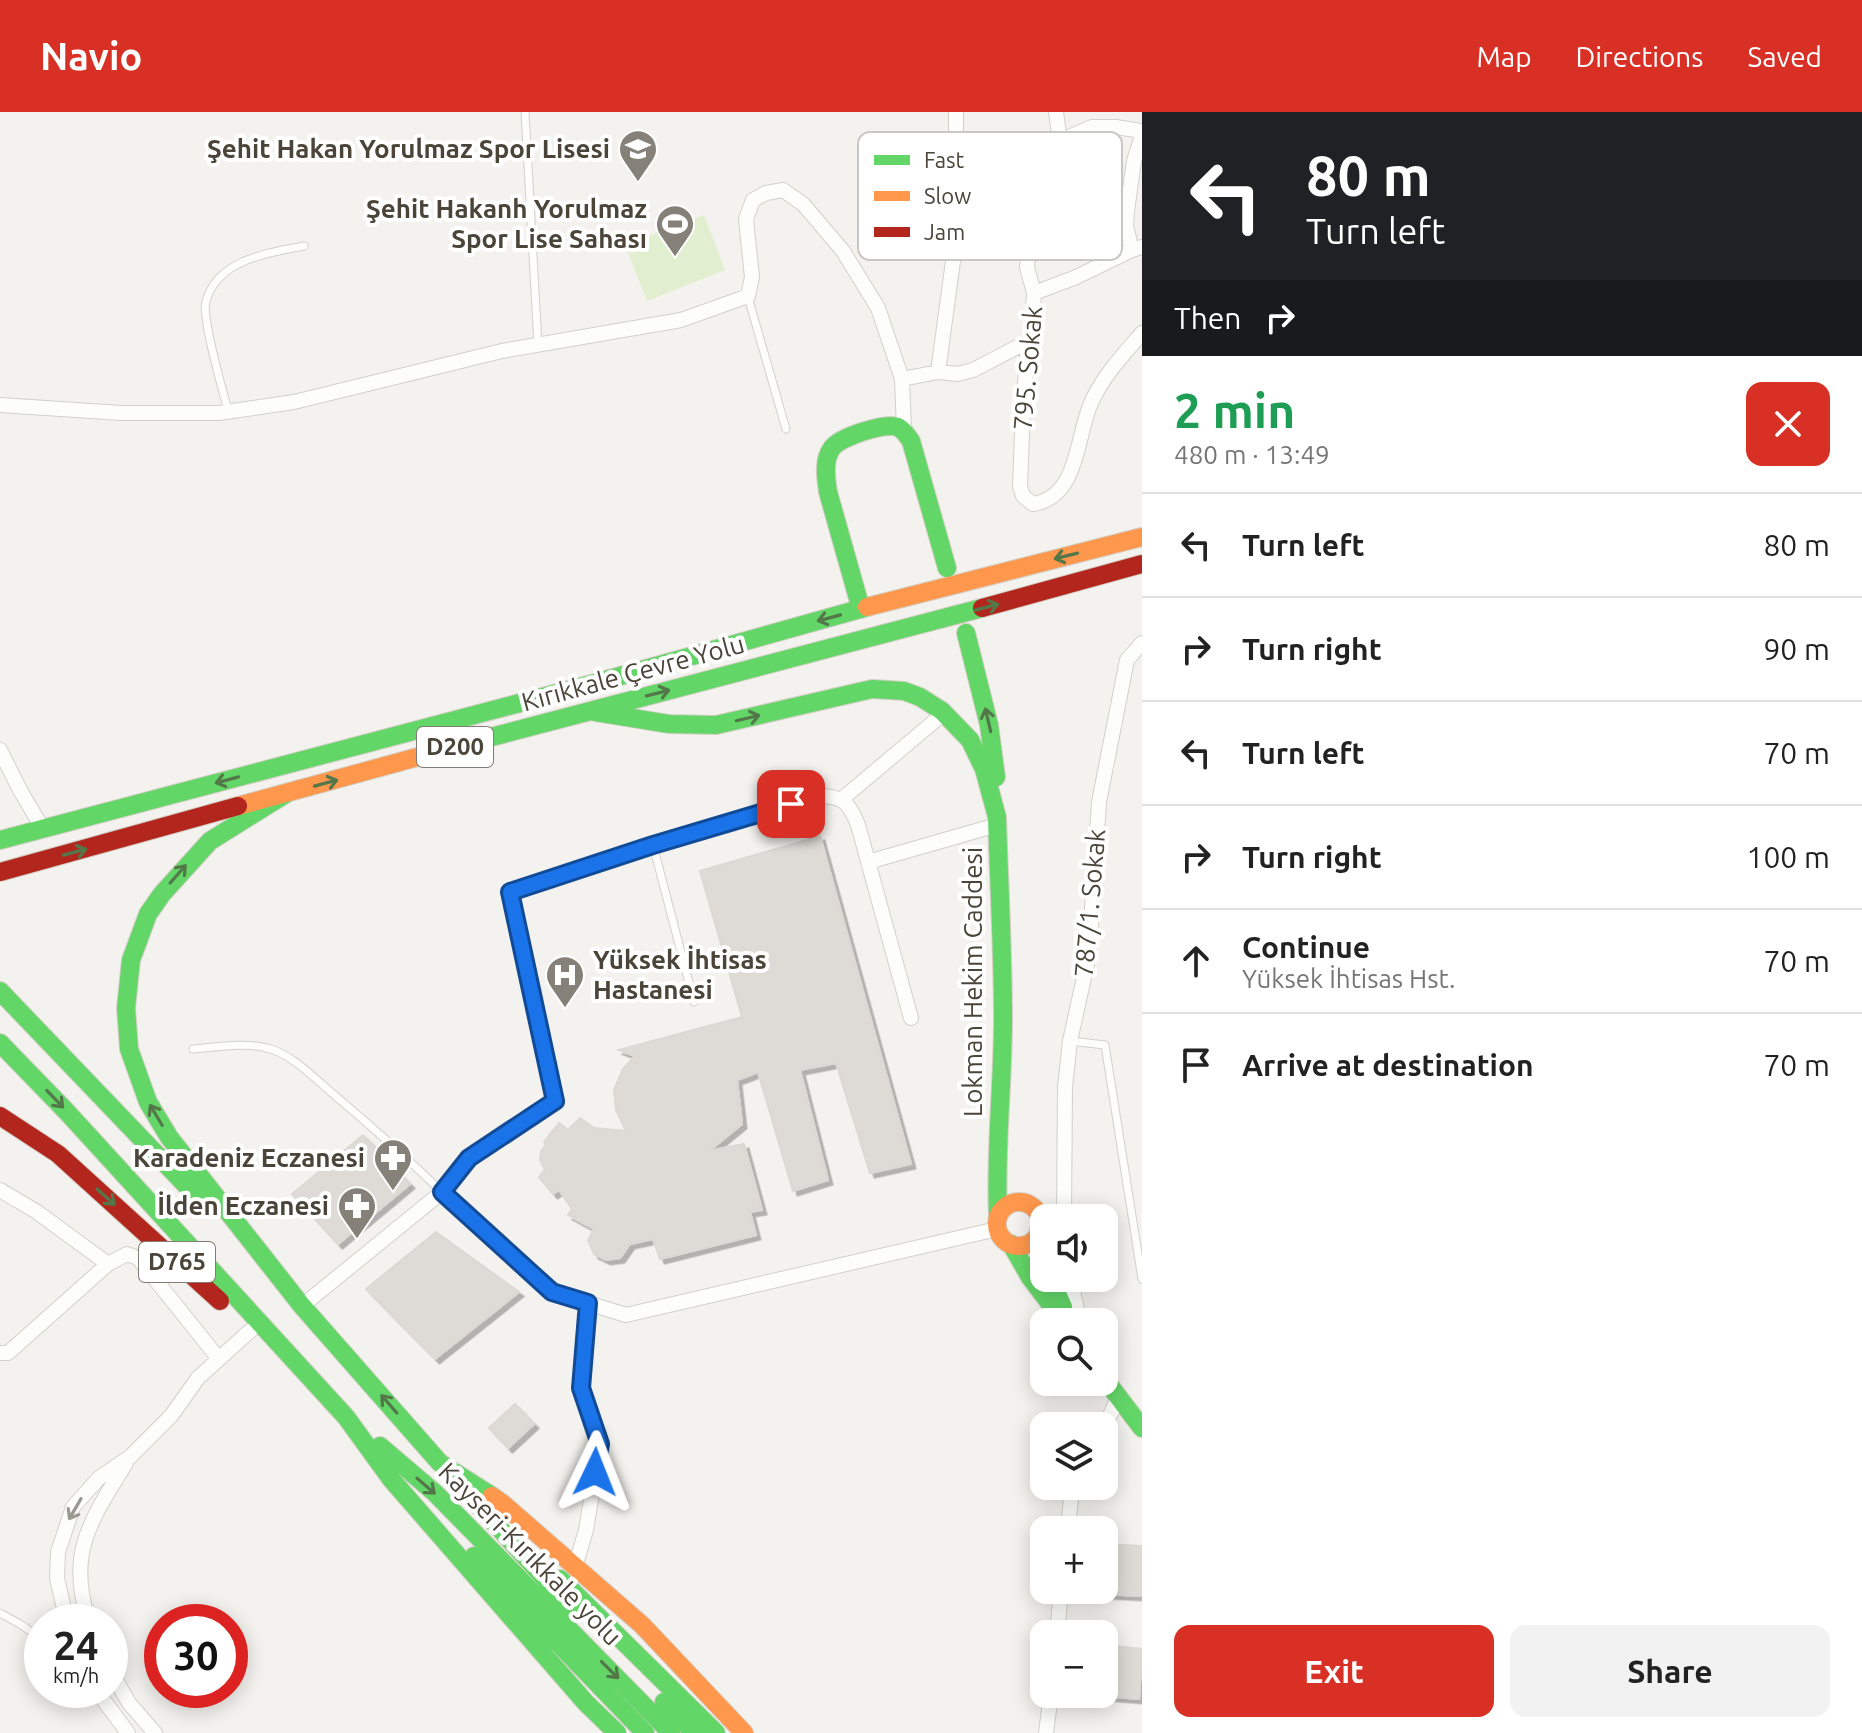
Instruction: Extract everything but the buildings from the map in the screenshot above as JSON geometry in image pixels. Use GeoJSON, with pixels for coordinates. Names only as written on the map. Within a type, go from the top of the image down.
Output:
{"type":"FeatureCollection","features":[{"type":"Feature","properties":{"kind":"main road"},"geometry":{"type":"LineString","coordinates":[[861,609],[825,476],[826,458],[833,445],[894,426],[904,430],[911,441],[947,568]]}},
{"type":"Feature","properties":{"kind":"main road","name":"Kırıkkale Çevre Yolu"},"geometry":{"type":"LineString","coordinates":[[0,840],[588,685],[861,609],[1142,537]]}},
{"type":"Feature","properties":{"kind":"main road","name":"Kırıkkale Çevre Yolu"},"geometry":{"type":"LineString","coordinates":[[0,872],[588,710],[1142,564]]}},
{"type":"Feature","properties":{"kind":"main road"},"geometry":{"type":"LineString","coordinates":[[966,633],[993,745],[997,821]]}},
{"type":"Feature","properties":{"kind":"main road"},"geometry":{"type":"LineString","coordinates":[[943,714],[962,704],[978,680]]}},
{"type":"Feature","properties":{"kind":"main road"},"geometry":{"type":"LineString","coordinates":[[588,710],[677,726],[716,725],[853,692],[890,688],[908,692],[958,724],[982,762],[997,821]]}},
{"type":"Feature","properties":{"kind":"main road"},"geometry":{"type":"LineString","coordinates":[[287,793],[210,841],[148,914],[131,960],[126,1008],[129,1049],[148,1102],[169,1137],[302,1306],[440,1463],[502,1503],[642,1625],[744,1733]]}},
{"type":"Feature","properties":{"kind":"main road","name":"Lokman Hekim Caddesi"},"geometry":{"type":"LineString","coordinates":[[997,821],[1003,1018],[996,1177],[998,1222]]}},
{"type":"Feature","properties":{"kind":"main road","name":"D765"},"geometry":{"type":"LineString","coordinates":[[0,991],[302,1306]]}},
{"type":"Feature","properties":{"kind":"main road"},"geometry":{"type":"LineString","coordinates":[[0,1043],[346,1417],[391,1479],[586,1703],[617,1733]]}},
{"type":"Feature","properties":{"kind":"main road","name":"D765"},"geometry":{"type":"LineString","coordinates":[[0,1116],[58,1154],[346,1417]]}},
{"type":"Feature","properties":{"kind":"main road"},"geometry":{"type":"LineString","coordinates":[[999,1147],[1009,1184],[1020,1202]]}},
{"type":"Feature","properties":{"kind":"main road"},"geometry":{"type":"LineString","coordinates":[[1030,1206],[1020,1202],[1006,1205],[998,1222],[1004,1240],[1011,1244],[1030,1242]]}},
{"type":"Feature","properties":{"kind":"main road"},"geometry":{"type":"LineString","coordinates":[[1011,1244],[1030,1277],[1055,1308]]}},
{"type":"Feature","properties":{"kind":"main road"},"geometry":{"type":"LineString","coordinates":[[1118,1398],[1142,1428]]}},
{"type":"Feature","properties":{"kind":"main road","name":"Kayseri-Kırıkkale yolu"},"geometry":{"type":"LineString","coordinates":[[346,1417],[435,1493],[671,1733]]}},
{"type":"Feature","properties":{"kind":"main road","name":"Kayseri-Kırıkkale yolu"},"geometry":{"type":"LineString","coordinates":[[440,1463],[596,1635],[652,1689],[706,1731]]}},
{"type":"Feature","properties":{"kind":"main road"},"geometry":{"type":"LineString","coordinates":[[391,1479],[447,1529],[645,1733]]}},
{"type":"Feature","properties":{"kind":"street"},"geometry":{"type":"LineString","coordinates":[[1056,112],[1059,132]]}},
{"type":"Feature","properties":{"kind":"street"},"geometry":{"type":"LineString","coordinates":[[1081,132],[1092,127],[1116,127],[1142,134],[1134,161],[1126,226],[1137,248]]}},
{"type":"Feature","properties":{"kind":"street"},"geometry":{"type":"LineString","coordinates":[[0,405],[121,413],[219,413],[294,402],[502,351],[681,320],[748,296],[752,277],[746,219],[753,200],[766,193],[783,190],[803,204],[843,251],[878,308],[902,379],[904,430]]}},
{"type":"Feature","properties":{"kind":"street"},"geometry":{"type":"LineString","coordinates":[[938,372],[953,260]]}},
{"type":"Feature","properties":{"kind":"street"},"geometry":{"type":"LineString","coordinates":[[1028,260],[1034,293]]}},
{"type":"Feature","properties":{"kind":"street","name":"795. Sokak"},"geometry":{"type":"LineString","coordinates":[[1112,260],[1034,293],[1022,420],[1020,486],[1023,496],[1033,504],[1054,497],[1071,473],[1091,404],[1111,369],[1142,333]]}},
{"type":"Feature","properties":{"kind":"street"},"geometry":{"type":"LineString","coordinates":[[902,379],[938,372],[958,374],[973,370],[1029,341]]}},
{"type":"Feature","properties":{"kind":"street","name":"787/1. Sokak"},"geometry":{"type":"LineString","coordinates":[[1064,1204],[1065,1087],[1070,1041],[1089,955],[1099,802],[1127,660],[1142,643]]}},
{"type":"Feature","properties":{"kind":"street"},"geometry":{"type":"LineString","coordinates":[[842,799],[943,714]]}},
{"type":"Feature","properties":{"kind":"street"},"geometry":{"type":"LineString","coordinates":[[0,750],[43,829]]}},
{"type":"Feature","properties":{"kind":"street"},"geometry":{"type":"LineString","coordinates":[[653,845],[818,796],[842,799],[852,811],[911,1018]]}},
{"type":"Feature","properties":{"kind":"street"},"geometry":{"type":"LineString","coordinates":[[868,862],[997,821]]}},
{"type":"Feature","properties":{"kind":"street"},"geometry":{"type":"LineString","coordinates":[[302,1306],[442,1192],[469,1158],[555,1101]]}},
{"type":"Feature","properties":{"kind":"street"},"geometry":{"type":"LineString","coordinates":[[0,1190],[37,1212],[108,1264]]}},
{"type":"Feature","properties":{"kind":"street"},"geometry":{"type":"LineString","coordinates":[[442,1192],[552,1292],[626,1315],[998,1222]]}},
{"type":"Feature","properties":{"kind":"street"},"geometry":{"type":"LineString","coordinates":[[0,1353],[8,1353],[108,1264],[127,1254],[138,1258],[219,1359]]}},
{"type":"Feature","properties":{"kind":"street"},"geometry":{"type":"LineString","coordinates":[[575,1567],[586,1530],[600,1444],[581,1388],[588,1303]]}},
{"type":"Feature","properties":{"kind":"street"},"geometry":{"type":"LineString","coordinates":[[63,1604],[57,1578],[58,1552],[73,1507],[99,1478],[131,1456],[171,1416],[198,1378],[251,1330]]}},
{"type":"Feature","properties":{"kind":"street"},"geometry":{"type":"LineString","coordinates":[[1111,1412],[1118,1398]]}},
{"type":"Feature","properties":{"kind":"street"},"geometry":{"type":"LineString","coordinates":[[84,1604],[79,1582],[81,1550],[98,1508],[131,1456]]}},
{"type":"Feature","properties":{"kind":"street"},"geometry":{"type":"LineString","coordinates":[[128,1701],[155,1733]]}},
{"type":"Feature","properties":{"kind":"street"},"geometry":{"type":"LineString","coordinates":[[109,1708],[128,1733]]}},
{"type":"Feature","properties":{"kind":"street"},"geometry":{"type":"LineString","coordinates":[[1046,1733],[1049,1708]]}},
{"type":"Feature","properties":{"kind":"lane"},"geometry":{"type":"LineString","coordinates":[[525,112],[538,345]]}},
{"type":"Feature","properties":{"kind":"lane"},"geometry":{"type":"LineString","coordinates":[[228,411],[205,303],[216,280],[235,265],[262,254],[304,246]]}},
{"type":"Feature","properties":{"kind":"lane"},"geometry":{"type":"LineString","coordinates":[[748,296],[786,429]]}},
{"type":"Feature","properties":{"kind":"lane"},"geometry":{"type":"LineString","coordinates":[[555,1101],[510,892],[653,845],[694,1002]]}},
{"type":"Feature","properties":{"kind":"lane"},"geometry":{"type":"LineString","coordinates":[[1070,1041],[1105,1045],[1142,1279]]}},
{"type":"Feature","properties":{"kind":"lane"},"geometry":{"type":"LineString","coordinates":[[193,1049],[243,1045],[266,1047],[282,1054],[302,1067],[403,1154],[442,1192]]}},
{"type":"Feature","properties":{"kind":"lane"},"geometry":{"type":"LineString","coordinates":[[0,1613],[24,1627]]}},
{"type":"Feature","properties":{"kind":"green space","name":"Şehit Hakanh Yorulmaz Spor Lise Sahası"},"geometry":{"type":"Polygon","coordinates":[[[704,215],[725,270],[647,301],[625,245],[704,215]]]}},
{"type":"Feature","properties":{"kind":"traffic: fast"},"geometry":{"type":"LineString","coordinates":[[861,609],[828,492],[826,464],[829,453],[844,439],[892,426],[905,433],[911,441],[947,568]]}},
{"type":"Feature","properties":{"kind":"traffic: fast"},"geometry":{"type":"LineString","coordinates":[[0,840],[588,685],[867,607]]}},
{"type":"Feature","properties":{"kind":"traffic: fast"},"geometry":{"type":"LineString","coordinates":[[480,740],[982,608]]}},
{"type":"Feature","properties":{"kind":"traffic: fast"},"geometry":{"type":"LineString","coordinates":[[966,633],[989,725],[996,777]]}},
{"type":"Feature","properties":{"kind":"traffic: fast"},"geometry":{"type":"LineString","coordinates":[[595,712],[669,724],[716,725],[872,689],[904,691],[942,711],[970,740],[984,769],[997,817]]}},
{"type":"Feature","properties":{"kind":"traffic: fast"},"geometry":{"type":"LineString","coordinates":[[287,793],[210,841],[148,914],[131,960],[126,1008],[129,1049],[148,1102],[169,1137],[302,1306],[440,1463],[492,1496]]}},
{"type":"Feature","properties":{"kind":"traffic: fast"},"geometry":{"type":"LineString","coordinates":[[997,817],[1003,1019],[998,1215]]}},
{"type":"Feature","properties":{"kind":"traffic: fast"},"geometry":{"type":"LineString","coordinates":[[0,991],[206,1206]]}},
{"type":"Feature","properties":{"kind":"traffic: fast"},"geometry":{"type":"LineString","coordinates":[[0,1043],[346,1417],[391,1479],[586,1703],[617,1733]]}},
{"type":"Feature","properties":{"kind":"traffic: fast"},"geometry":{"type":"LineString","coordinates":[[1011,1244],[1053,1308]]}},
{"type":"Feature","properties":{"kind":"traffic: fast"},"geometry":{"type":"LineString","coordinates":[[1056,1292],[1063,1307]]}},
{"type":"Feature","properties":{"kind":"traffic: fast"},"geometry":{"type":"LineString","coordinates":[[1118,1396],[1142,1428]]}},
{"type":"Feature","properties":{"kind":"traffic: fast"},"geometry":{"type":"LineString","coordinates":[[380,1446],[435,1493],[671,1733]]}},
{"type":"Feature","properties":{"kind":"traffic: fast"},"geometry":{"type":"LineString","coordinates":[[464,1489],[572,1609]]}},
{"type":"Feature","properties":{"kind":"traffic: fast"},"geometry":{"type":"LineString","coordinates":[[474,1556],[645,1733]]}},
{"type":"Feature","properties":{"kind":"traffic: fast"},"geometry":{"type":"LineString","coordinates":[[560,1579],[716,1733]]}},
{"type":"Feature","properties":{"kind":"traffic: fast"},"geometry":{"type":"LineString","coordinates":[[664,1702],[694,1733]]}},
{"type":"Feature","properties":{"kind":"traffic: slow"},"geometry":{"type":"LineString","coordinates":[[867,607],[1142,537]]}},
{"type":"Feature","properties":{"kind":"traffic: slow"},"geometry":{"type":"LineString","coordinates":[[238,806],[480,740]]}},
{"type":"Feature","properties":{"kind":"traffic: slow"},"geometry":{"type":"LineString","coordinates":[[1019,1202],[1034,1209],[1041,1224],[1034,1239],[1019,1246],[1004,1239],[997,1224],[1004,1209],[1019,1202]]}},
{"type":"Feature","properties":{"kind":"traffic: slow"},"geometry":{"type":"LineString","coordinates":[[492,1496],[642,1625],[744,1733]]}},
{"type":"Feature","properties":{"kind":"traffic: jam"},"geometry":{"type":"LineString","coordinates":[[982,608],[1142,564]]}},
{"type":"Feature","properties":{"kind":"traffic: jam"},"geometry":{"type":"LineString","coordinates":[[0,872],[238,806]]}},
{"type":"Feature","properties":{"kind":"traffic: jam"},"geometry":{"type":"LineString","coordinates":[[0,1116],[58,1154],[220,1301]]}},
{"type":"Feature","properties":{"kind":"place","name":"Şehit Hakan Yorulmaz Spor Lisesi"},"geometry":{"type":"Point","coordinates":[638,183]}},
{"type":"Feature","properties":{"kind":"place","name":"Şehit Hakanh Yorulmaz Spor Lise Sahası"},"geometry":{"type":"Point","coordinates":[675,258]}},
{"type":"Feature","properties":{"kind":"place","name":"Yüksek İhtisas Hastanesi"},"geometry":{"type":"Point","coordinates":[565,1009]}},
{"type":"Feature","properties":{"kind":"place","name":"Karadeniz Eczanesi"},"geometry":{"type":"Point","coordinates":[393,1192]}},
{"type":"Feature","properties":{"kind":"place","name":"İlden Eczanesi"},"geometry":{"type":"Point","coordinates":[357,1240]}},
{"type":"Feature","properties":{"kind":"route"},"geometry":{"type":"LineString","coordinates":[[595,1472],[600,1444],[581,1388],[588,1303],[552,1292],[442,1192],[469,1158],[555,1101],[510,892],[791,804]]}}]}
